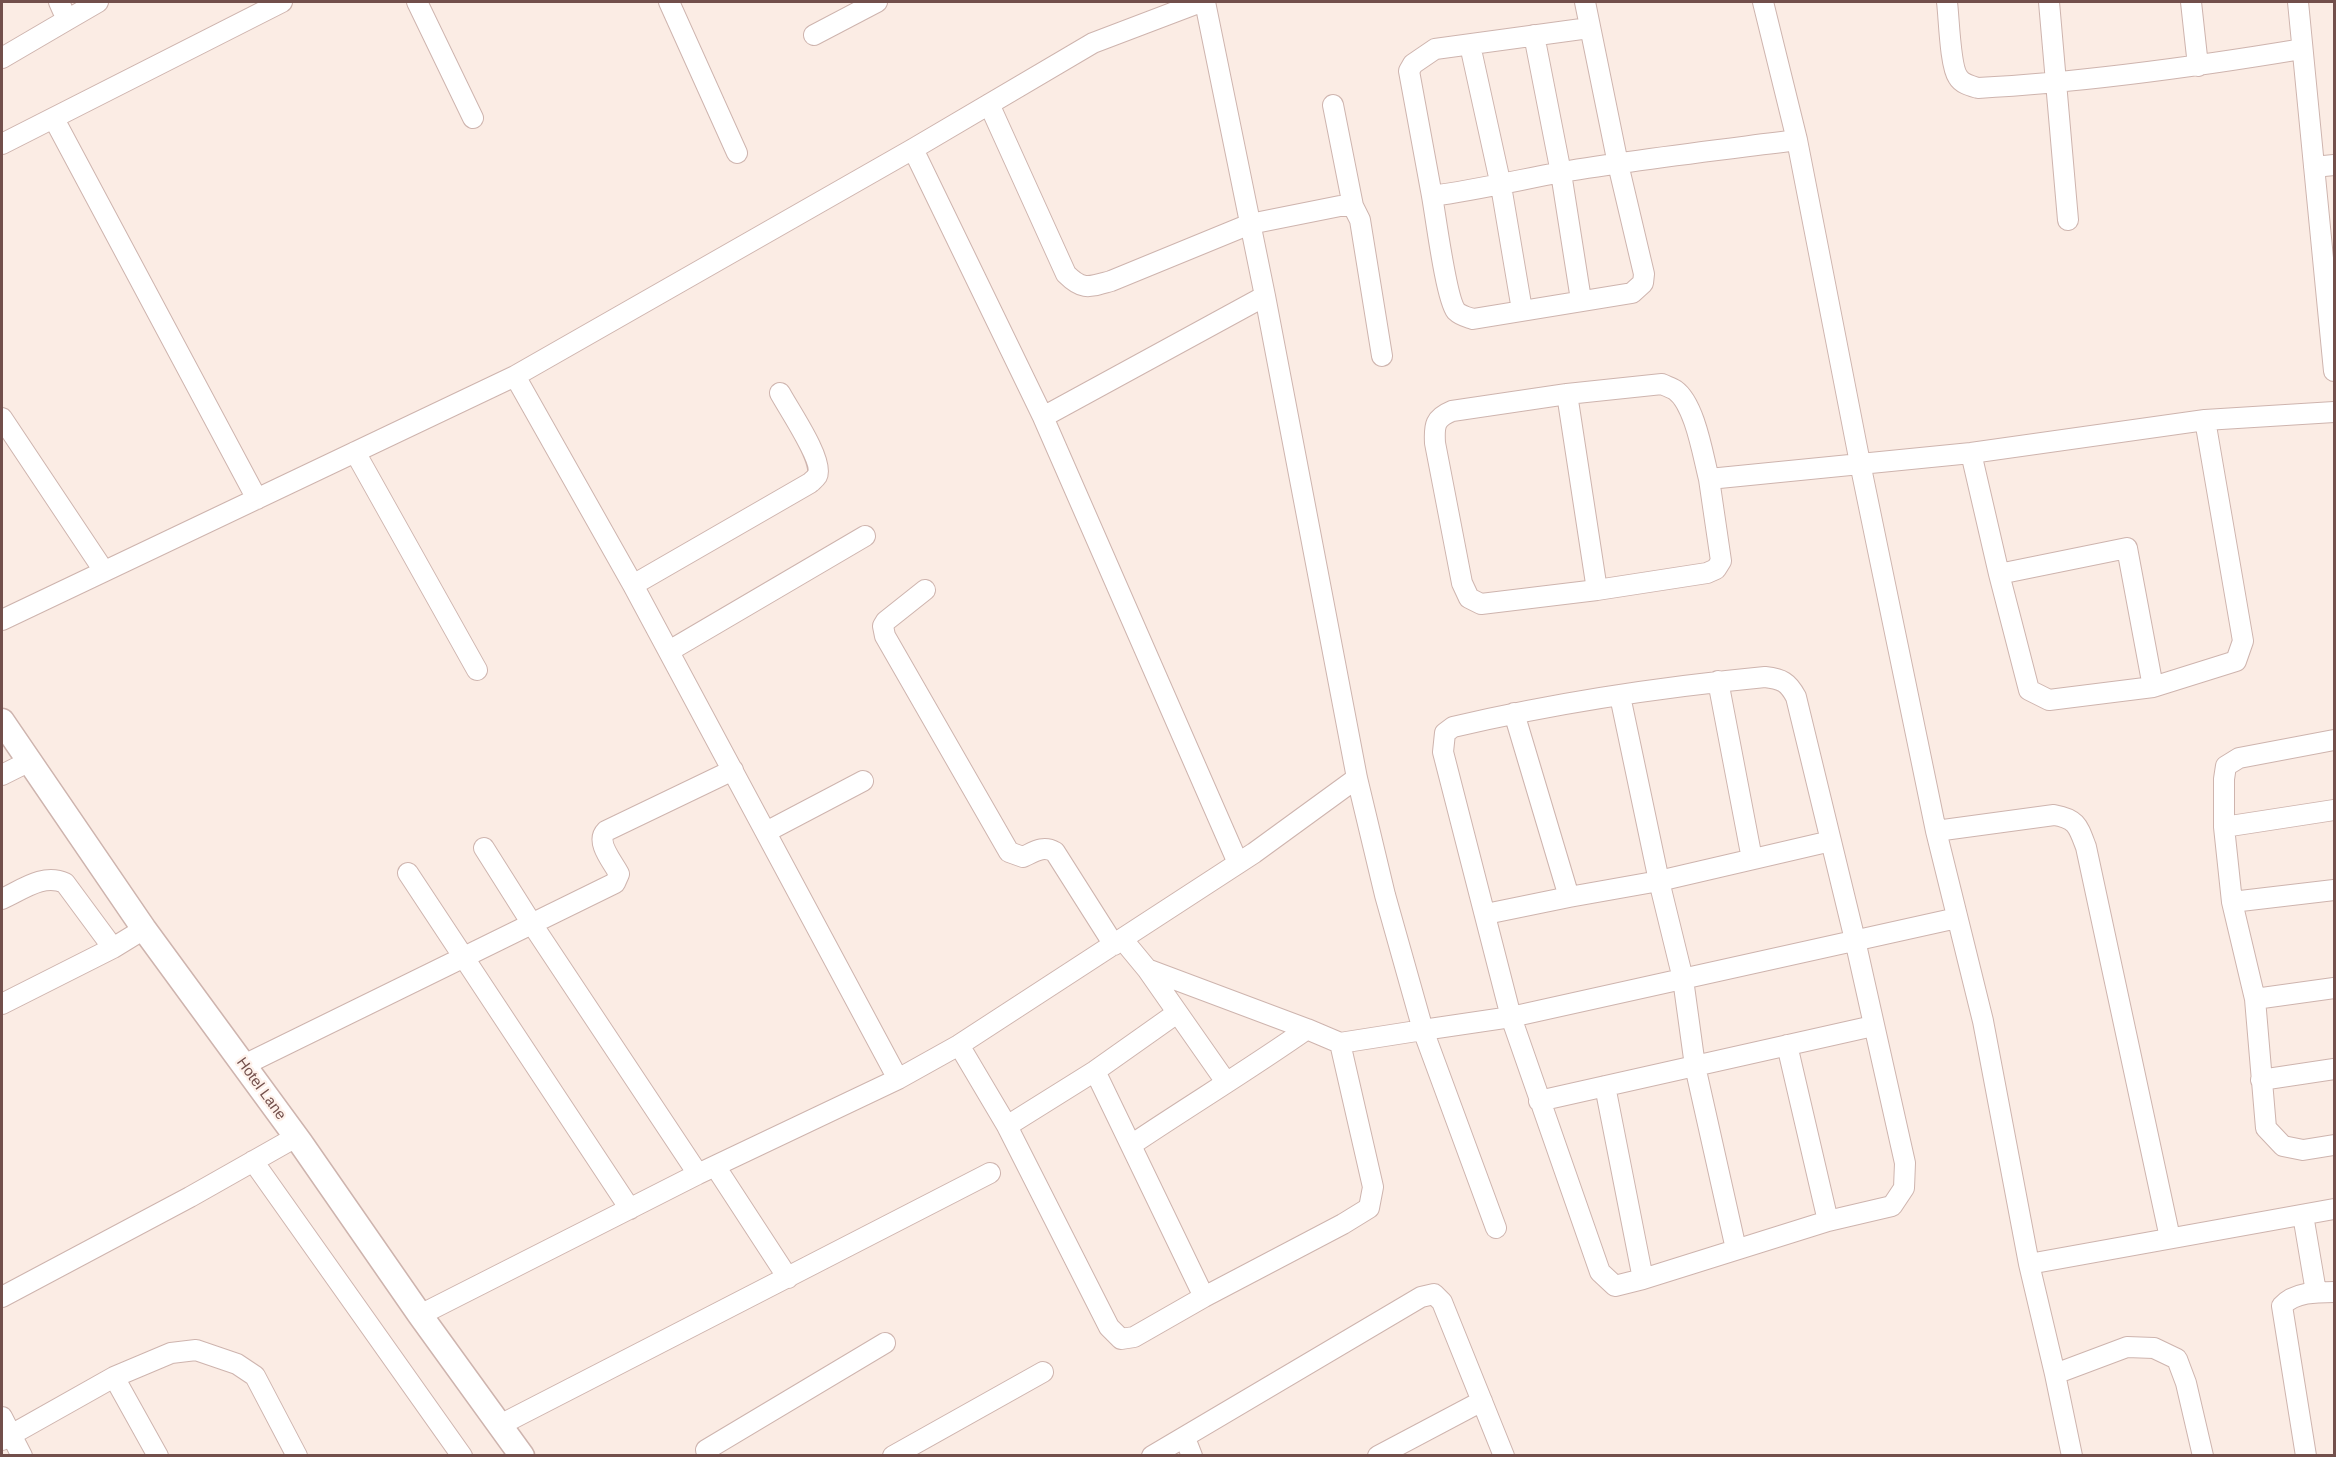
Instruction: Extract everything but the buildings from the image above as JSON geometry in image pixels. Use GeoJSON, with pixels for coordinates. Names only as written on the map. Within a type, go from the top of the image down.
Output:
{"type":"FeatureCollection","features":[{"type":"Feature","properties":{"kind":"street"},"geometry":{"type":"LineString","coordinates":[[59,2],[67,20]]}},
{"type":"Feature","properties":{"kind":"street"},"geometry":{"type":"LineString","coordinates":[[2,58],[98,2]]}},
{"type":"Feature","properties":{"kind":"street"},"geometry":{"type":"LineString","coordinates":[[2,144],[54,119],[171,56],[282,2]]}},
{"type":"Feature","properties":{"kind":"street"},"geometry":{"type":"LineString","coordinates":[[417,2],[472,118]]}},
{"type":"Feature","properties":{"kind":"street"},"geometry":{"type":"LineString","coordinates":[[669,2],[737,153]]}},
{"type":"Feature","properties":{"kind":"street"},"geometry":{"type":"LineString","coordinates":[[814,35],[877,2]]}},
{"type":"Feature","properties":{"kind":"street"},"geometry":{"type":"LineString","coordinates":[[2,620],[515,376],[913,149],[1093,43],[1203,2],[1265,296],[1357,778],[1385,895],[1423,1030],[1496,1228]]}},
{"type":"Feature","properties":{"kind":"street"},"geometry":{"type":"LineString","coordinates":[[1585,2],[1618,164],[1644,274],[1643,283],[1632,293],[1473,319],[1461,315],[1455,310],[1448,288],[1409,72],[1418,59],[1435,49],[1589,28]]}},
{"type":"Feature","properties":{"kind":"street"},"geometry":{"type":"LineString","coordinates":[[1763,2],[1797,140],[1935,831],[1983,1021],[2028,1264],[2072,1455]]}},
{"type":"Feature","properties":{"kind":"street"},"geometry":{"type":"LineString","coordinates":[[1947,2],[1954,67],[1958,77],[1966,85],[1978,88],[2055,84],[2302,50]]}},
{"type":"Feature","properties":{"kind":"street"},"geometry":{"type":"LineString","coordinates":[[2049,2],[2068,220]]}},
{"type":"Feature","properties":{"kind":"street"},"geometry":{"type":"LineString","coordinates":[[2191,2],[2198,66]]}},
{"type":"Feature","properties":{"kind":"street"},"geometry":{"type":"LineString","coordinates":[[2298,2],[2334,372]]}},
{"type":"Feature","properties":{"kind":"street"},"geometry":{"type":"LineString","coordinates":[[1534,35],[1561,173],[1581,300]]}},
{"type":"Feature","properties":{"kind":"street"},"geometry":{"type":"LineString","coordinates":[[1470,45],[1501,186],[1522,310]]}},
{"type":"Feature","properties":{"kind":"street"},"geometry":{"type":"LineString","coordinates":[[989,104],[1066,274],[1076,284],[1087,287],[1111,281],[1250,224],[1341,206],[1353,206]]}},
{"type":"Feature","properties":{"kind":"street"},"geometry":{"type":"LineString","coordinates":[[1333,105],[1353,206],[1360,220],[1382,356]]}},
{"type":"Feature","properties":{"kind":"street"},"geometry":{"type":"LineString","coordinates":[[54,119],[257,499]]}},
{"type":"Feature","properties":{"kind":"street"},"geometry":{"type":"LineString","coordinates":[[1432,196],[1501,186],[1618,164],[1797,140]]}},
{"type":"Feature","properties":{"kind":"street"},"geometry":{"type":"LineString","coordinates":[[913,149],[1043,417],[1238,863]]}},
{"type":"Feature","properties":{"kind":"street"},"geometry":{"type":"LineString","coordinates":[[2314,166],[2334,165]]}},
{"type":"Feature","properties":{"kind":"street"},"geometry":{"type":"LineString","coordinates":[[1043,417],[1265,296]]}},
{"type":"Feature","properties":{"kind":"street"},"geometry":{"type":"LineString","coordinates":[[515,376],[669,651],[898,1079]]}},
{"type":"Feature","properties":{"kind":"street"},"geometry":{"type":"LineString","coordinates":[[1662,384],[1676,390],[1692,415],[1709,479],[1721,561],[1716,569],[1707,573],[1597,590],[1481,604],[1468,598],[1462,583],[1435,443],[1434,425],[1440,416],[1452,411],[1567,394],[1662,384]]}},
{"type":"Feature","properties":{"kind":"street"},"geometry":{"type":"LineString","coordinates":[[633,585],[810,483],[817,476],[818,468],[814,455],[780,393]]}},
{"type":"Feature","properties":{"kind":"street"},"geometry":{"type":"LineString","coordinates":[[1567,394],[1597,590]]}},
{"type":"Feature","properties":{"kind":"street"},"geometry":{"type":"LineString","coordinates":[[1709,479],[1971,453],[2205,420],[2334,412]]}},
{"type":"Feature","properties":{"kind":"street"},"geometry":{"type":"LineString","coordinates":[[2,417],[104,571]]}},
{"type":"Feature","properties":{"kind":"street"},"geometry":{"type":"LineString","coordinates":[[1971,453],[2029,690],[2049,700],[2152,687],[2236,661],[2243,641],[2205,420]]}},
{"type":"Feature","properties":{"kind":"street"},"geometry":{"type":"LineString","coordinates":[[355,452],[477,670]]}},
{"type":"Feature","properties":{"kind":"street"},"geometry":{"type":"LineString","coordinates":[[669,651],[865,536]]}},
{"type":"Feature","properties":{"kind":"street"},"geometry":{"type":"LineString","coordinates":[[1999,574],[2127,548],[2152,687]]}},
{"type":"Feature","properties":{"kind":"street"},"geometry":{"type":"LineString","coordinates":[[925,590],[886,621],[883,626],[885,636],[1009,852],[1023,857],[1042,849],[1049,848],[1055,852],[1118,943],[1147,969],[1226,1082]]}},
{"type":"Feature","properties":{"kind":"street"},"geometry":{"type":"LineString","coordinates":[[1765,677],[1782,679],[1790,686],[1796,697],[1855,940],[1905,1163],[1904,1188],[1892,1206],[1828,1221],[1615,1286],[1600,1272],[1511,1017],[1443,744],[1445,733],[1453,728],[1514,713],[1718,681],[1765,677]]}},
{"type":"Feature","properties":{"kind":"street"},"geometry":{"type":"LineString","coordinates":[[1718,681],[1752,859]]}},
{"type":"Feature","properties":{"kind":"street"},"geometry":{"type":"LineString","coordinates":[[1620,696],[1659,880],[1683,979],[1695,1066],[1736,1250]]}},
{"type":"Feature","properties":{"kind":"street"},"geometry":{"type":"LineString","coordinates":[[1514,713],[1569,897]]}},
{"type":"Feature","properties":{"kind":"street","name":"Hotel Lane"},"geometry":{"type":"LineString","coordinates":[[2,722],[14,768],[128,938],[244,1065],[275,1149],[420,1315],[522,1455]]}},
{"type":"Feature","properties":{"kind":"street"},"geometry":{"type":"LineString","coordinates":[[2334,740],[2239,758],[2226,766],[2224,779],[2224,827],[2232,902],[2254,999],[2266,1128],[2283,1146],[2303,1150],[2334,1146]]}},
{"type":"Feature","properties":{"kind":"street"},"geometry":{"type":"LineString","coordinates":[[244,1065],[615,883],[619,874],[601,841],[606,831],[733,770]]}},
{"type":"Feature","properties":{"kind":"street"},"geometry":{"type":"LineString","coordinates":[[420,1315],[707,1170],[898,1079],[959,1045],[1238,863],[1357,778]]}},
{"type":"Feature","properties":{"kind":"street"},"geometry":{"type":"LineString","coordinates":[[766,832],[863,781]]}},
{"type":"Feature","properties":{"kind":"street"},"geometry":{"type":"LineString","coordinates":[[2224,827],[2334,810]]}},
{"type":"Feature","properties":{"kind":"street"},"geometry":{"type":"LineString","coordinates":[[1935,831],[2054,815],[2067,817],[2077,825],[2086,847],[2170,1238]]}},
{"type":"Feature","properties":{"kind":"street"},"geometry":{"type":"LineString","coordinates":[[1486,914],[1659,880],[1831,841]]}},
{"type":"Feature","properties":{"kind":"street"},"geometry":{"type":"LineString","coordinates":[[484,848],[532,924],[707,1170],[788,1278]]}},
{"type":"Feature","properties":{"kind":"street"},"geometry":{"type":"LineString","coordinates":[[408,873],[630,1209]]}},
{"type":"Feature","properties":{"kind":"street"},"geometry":{"type":"LineString","coordinates":[[2,899],[46,879],[56,879],[65,883],[128,938],[2,1004]]}},
{"type":"Feature","properties":{"kind":"street"},"geometry":{"type":"LineString","coordinates":[[2232,902],[2334,890]]}},
{"type":"Feature","properties":{"kind":"street"},"geometry":{"type":"LineString","coordinates":[[1147,969],[1340,1043],[1511,1017],[1957,918]]}},
{"type":"Feature","properties":{"kind":"street"},"geometry":{"type":"LineString","coordinates":[[2254,999],[2334,988]]}},
{"type":"Feature","properties":{"kind":"street"},"geometry":{"type":"LineString","coordinates":[[1007,1126],[1095,1071],[1177,1013]]}},
{"type":"Feature","properties":{"kind":"street"},"geometry":{"type":"LineString","coordinates":[[1539,1101],[1874,1026]]}},
{"type":"Feature","properties":{"kind":"street"},"geometry":{"type":"LineString","coordinates":[[1131,1145],[1307,1029]]}},
{"type":"Feature","properties":{"kind":"street"},"geometry":{"type":"LineString","coordinates":[[959,1045],[1007,1126],[1109,1328],[1121,1339],[1134,1337],[1369,1208],[1373,1187],[1340,1043]]}},
{"type":"Feature","properties":{"kind":"street"},"geometry":{"type":"LineString","coordinates":[[1787,1045],[1828,1221]]}},
{"type":"Feature","properties":{"kind":"street"},"geometry":{"type":"LineString","coordinates":[[2261,1080],[2334,1069]]}},
{"type":"Feature","properties":{"kind":"street"},"geometry":{"type":"LineString","coordinates":[[1095,1071],[1204,1298]]}},
{"type":"Feature","properties":{"kind":"street"},"geometry":{"type":"LineString","coordinates":[[1605,1086],[1643,1279]]}},
{"type":"Feature","properties":{"kind":"street"},"geometry":{"type":"LineString","coordinates":[[2,1297],[275,1149],[462,1455]]}},
{"type":"Feature","properties":{"kind":"street"},"geometry":{"type":"LineString","coordinates":[[500,1425],[990,1173]]}},
{"type":"Feature","properties":{"kind":"street"},"geometry":{"type":"LineString","coordinates":[[2028,1264],[2334,1209]]}},
{"type":"Feature","properties":{"kind":"street"},"geometry":{"type":"LineString","coordinates":[[2303,1215],[2325,1292],[2288,1298],[2282,1306],[2306,1455]]}},
{"type":"Feature","properties":{"kind":"street"},"geometry":{"type":"LineString","coordinates":[[1152,1455],[1188,1447],[1421,1297],[1434,1294],[1442,1302],[1504,1455]]}},
{"type":"Feature","properties":{"kind":"street"},"geometry":{"type":"LineString","coordinates":[[703,1447],[885,1343]]}},
{"type":"Feature","properties":{"kind":"street"},"geometry":{"type":"LineString","coordinates":[[2055,1374],[2127,1347],[2154,1348],[2177,1359],[2186,1383],[2203,1455]]}},
{"type":"Feature","properties":{"kind":"street"},"geometry":{"type":"LineString","coordinates":[[6,1437],[114,1377],[181,1351],[196,1350],[237,1364],[255,1377],[297,1455]]}},
{"type":"Feature","properties":{"kind":"street"},"geometry":{"type":"LineString","coordinates":[[893,1455],[1043,1372]]}},
{"type":"Feature","properties":{"kind":"street"},"geometry":{"type":"LineString","coordinates":[[114,1377],[158,1455]]}},
{"type":"Feature","properties":{"kind":"street"},"geometry":{"type":"LineString","coordinates":[[1378,1455],[1482,1401]]}},
{"type":"Feature","properties":{"kind":"street"},"geometry":{"type":"LineString","coordinates":[[2,1417],[6,1437],[22,1455]]}}]}
